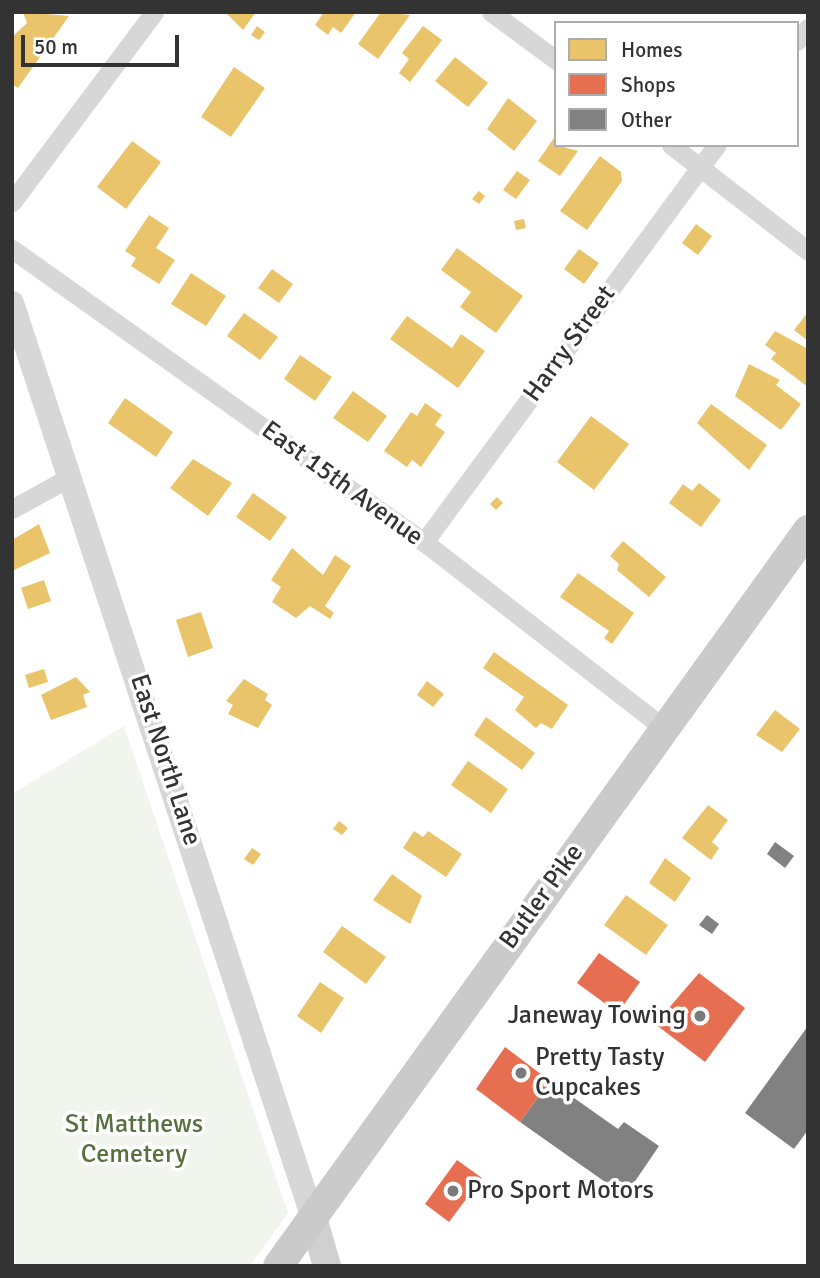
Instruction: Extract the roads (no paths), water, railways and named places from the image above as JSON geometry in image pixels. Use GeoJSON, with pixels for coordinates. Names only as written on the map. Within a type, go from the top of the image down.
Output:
{"type":"FeatureCollection","features":[{"type":"Feature","properties":{"kind":"main road","name":"Butler Pike"},"geometry":{"type":"LineString","coordinates":[[278,1266],[808,530]]}},
{"type":"Feature","properties":{"kind":"main road"},"geometry":{"type":"LineString","coordinates":[[313,1218],[327,1266]]}},
{"type":"Feature","properties":{"kind":"street"},"geometry":{"type":"LineString","coordinates":[[12,202],[154,12]]}},
{"type":"Feature","properties":{"kind":"street"},"geometry":{"type":"LineString","coordinates":[[491,12],[554,59]]}},
{"type":"Feature","properties":{"kind":"street"},"geometry":{"type":"LineString","coordinates":[[674,147],[808,251]]}},
{"type":"Feature","properties":{"kind":"street","name":"Harry Street"},"geometry":{"type":"LineString","coordinates":[[424,542],[716,147]]}},
{"type":"Feature","properties":{"kind":"street","name":"East 15th Avenue"},"geometry":{"type":"LineString","coordinates":[[12,250],[424,542],[664,728]]}},
{"type":"Feature","properties":{"kind":"street","name":"East North Lane"},"geometry":{"type":"LineString","coordinates":[[12,303],[313,1218]]}},
{"type":"Feature","properties":{"kind":"street"},"geometry":{"type":"LineString","coordinates":[[12,509],[70,477]]}},
{"type":"Feature","properties":{"kind":"place","name":"Janeway Towing"},"geometry":{"type":"Point","coordinates":[700,1016]}},
{"type":"Feature","properties":{"kind":"place","name":"Pretty Tasty Cupcakes"},"geometry":{"type":"Point","coordinates":[521,1073]}},
{"type":"Feature","properties":{"kind":"place","name":"Pro Sport Motors"},"geometry":{"type":"Point","coordinates":[453,1191]}},
{"type":"Feature","properties":{"kind":"park label","name":"St Matthews Cemetery"},"geometry":{"type":"Point","coordinates":[134,1140]}}]}
